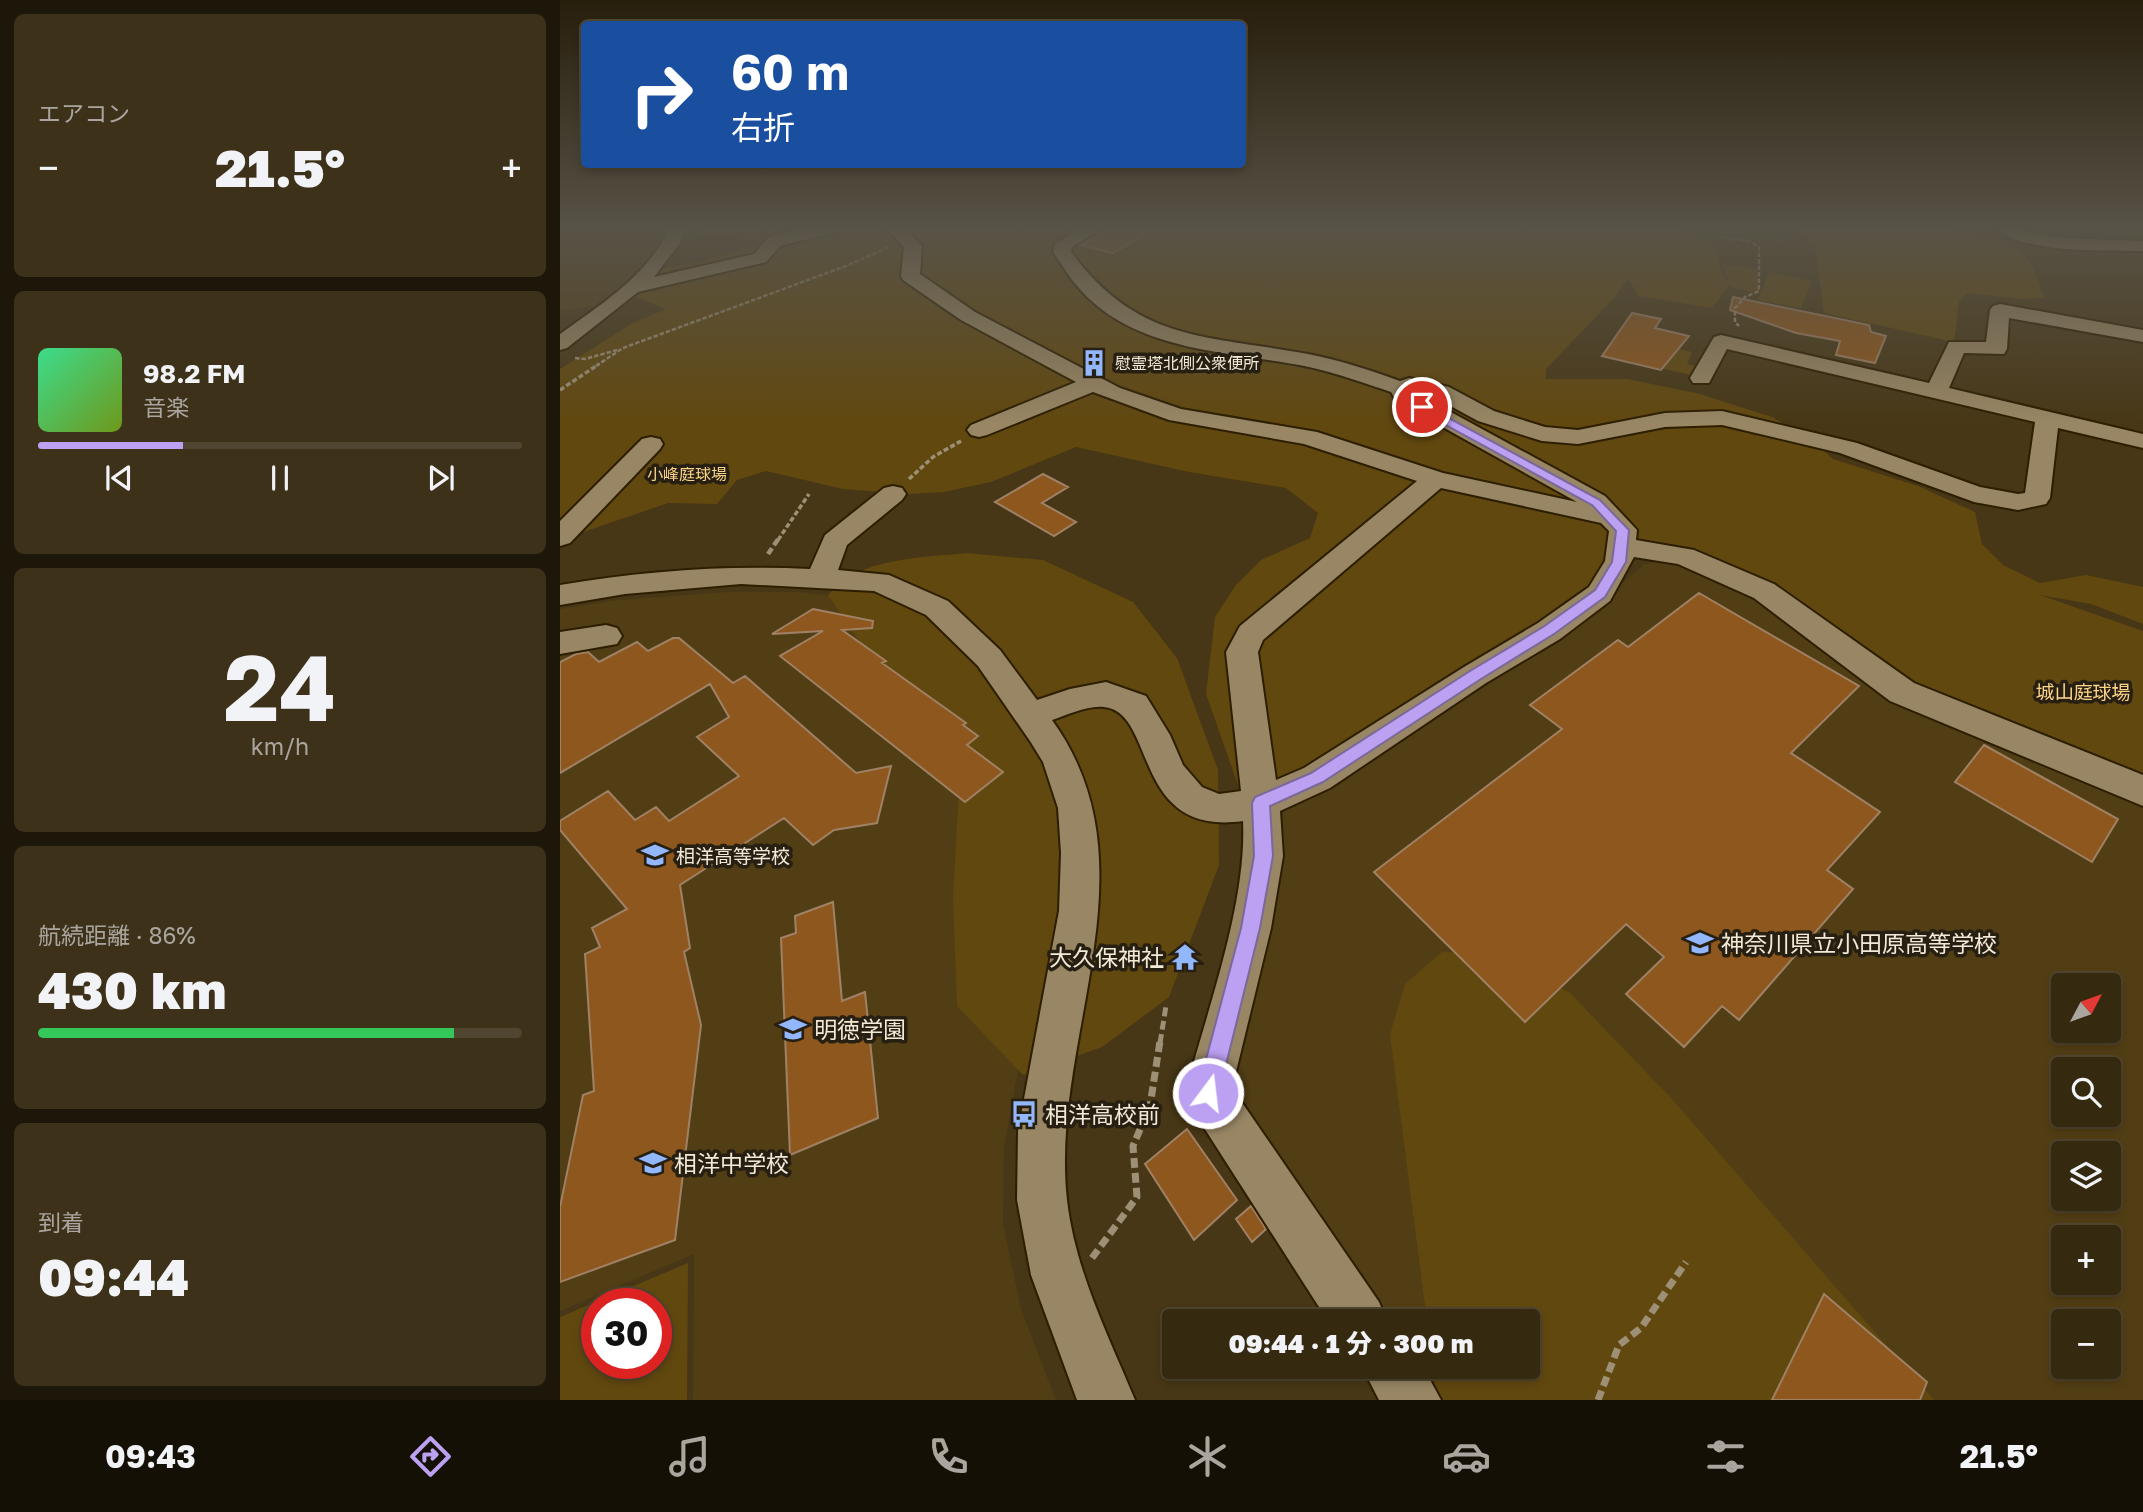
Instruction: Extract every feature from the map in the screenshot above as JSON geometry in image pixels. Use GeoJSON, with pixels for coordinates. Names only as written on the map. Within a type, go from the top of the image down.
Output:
{"type":"FeatureCollection","features":[{"type":"Feature","properties":{"kind":"street"},"geometry":{"type":"LineString","coordinates":[[560,344],[624,293]]}},
{"type":"Feature","properties":{"kind":"street"},"geometry":{"type":"LineString","coordinates":[[935,293],[968,316],[1112,393],[1177,415],[1308,437],[1436,479],[1616,532],[1684,556],[1764,591],[1902,692],[2143,791]]}},
{"type":"Feature","properties":{"kind":"street"},"geometry":{"type":"LineString","coordinates":[[1096,293],[1112,307],[1153,331],[1198,342],[1310,361],[1400,388],[1409,385],[1441,392],[1486,416],[1542,434],[1578,437],[1665,419],[1722,418],[1848,448],[1974,494],[2018,502],[2037,498],[2047,419]]}},
{"type":"Feature","properties":{"kind":"street"},"geometry":{"type":"LineString","coordinates":[[1936,393],[1956,346],[1996,349],[2000,310],[2143,336]]}},
{"type":"Feature","properties":{"kind":"street"},"geometry":{"type":"LineString","coordinates":[[1701,378],[1721,341],[2143,441]]}},
{"type":"Feature","properties":{"kind":"street"},"geometry":{"type":"LineString","coordinates":[[979,430],[1094,383]]}},
{"type":"Feature","properties":{"kind":"street"},"geometry":{"type":"LineString","coordinates":[[1030,715],[1070,701],[1106,694],[1134,705],[1153,735],[1168,773],[1189,798],[1219,808],[1261,803],[1317,778],[1600,594],[1619,562],[1616,532],[1596,502],[1422,407],[1404,396],[1400,388]]}},
{"type":"Feature","properties":{"kind":"street"},"geometry":{"type":"LineString","coordinates":[[560,537],[651,444]]}},
{"type":"Feature","properties":{"kind":"street"},"geometry":{"type":"LineString","coordinates":[[1352,1309],[1208,1093],[1251,928],[1264,856],[1261,803],[1242,652],[1251,634],[1436,479]]}},
{"type":"Feature","properties":{"kind":"street"},"geometry":{"type":"LineString","coordinates":[[821,577],[835,541],[893,494]]}},
{"type":"Feature","properties":{"kind":"street"},"geometry":{"type":"LineString","coordinates":[[560,595],[687,578],[741,575],[878,582],[937,608],[989,658],[1060,759],[1076,808],[1080,853],[1079,911],[1042,1131],[1042,1200],[1057,1275],[1106,1400]]}},
{"type":"Feature","properties":{"kind":"street"},"geometry":{"type":"LineString","coordinates":[[560,643],[606,636]]}},
{"type":"Feature","properties":{"kind":"street"},"geometry":{"type":"LineString","coordinates":[[1398,1379],[1412,1400]]}},
{"type":"Feature","properties":{"kind":"path"},"geometry":{"type":"LineString","coordinates":[[584,359],[623,348],[770,293]]}},
{"type":"Feature","properties":{"kind":"path"},"geometry":{"type":"LineString","coordinates":[[1754,293],[1745,297],[1735,308],[1735,322],[1740,327],[1763,332],[1756,348]]}},
{"type":"Feature","properties":{"kind":"path"},"geometry":{"type":"LineString","coordinates":[[560,390],[623,348]]}},
{"type":"Feature","properties":{"kind":"path"},"geometry":{"type":"LineString","coordinates":[[893,494],[933,457],[979,430]]}},
{"type":"Feature","properties":{"kind":"path"},"geometry":{"type":"LineString","coordinates":[[783,530],[809,494]]}},
{"type":"Feature","properties":{"kind":"path"},"geometry":{"type":"LineString","coordinates":[[1057,1275],[1096,1257],[1137,1197],[1133,1146],[1150,1107],[1166,1006]]}},
{"type":"Feature","properties":{"kind":"path"},"geometry":{"type":"LineString","coordinates":[[1598,1400],[1619,1345],[1641,1328],[1686,1262]]}},
{"type":"Feature","properties":{"kind":"shaded area"},"geometry":{"type":"Polygon","coordinates":[[[560,293],[616,293],[602,305],[560,311],[560,293]]]}},
{"type":"Feature","properties":{"kind":"shaded area","name":"神奈川県立小田原高等学校"},"geometry":{"type":"Polygon","coordinates":[[[1666,560],[1694,566],[2143,804],[2143,1400],[1437,1400],[1422,1379],[1540,1379],[1540,1309],[1374,1309],[1239,1116],[1228,1091],[1283,812],[1606,598],[1644,564],[1666,560]]]}},
{"type":"Feature","properties":{"kind":"shaded area","name":"明徳学園"},"geometry":{"type":"Polygon","coordinates":[[[728,592],[796,592],[835,596],[1047,911],[1004,1147],[1003,1224],[1021,1309],[1056,1400],[693,1400],[694,1254],[614,1288],[581,1288],[581,1302],[560,1311],[560,609],[620,600],[728,592]]]}},
{"type":"Feature","properties":{"kind":"green space"},"geometry":{"type":"Polygon","coordinates":[[[635,293],[1618,293],[1546,369],[1546,379],[1628,379],[1700,394],[1772,417],[1814,442],[1833,459],[1918,486],[1975,512],[1982,544],[2003,565],[2040,583],[2086,575],[2143,587],[2143,624],[2091,604],[2040,595],[2143,631],[2143,786],[1907,688],[1690,554],[1639,556],[1598,579],[1567,610],[1343,750],[1243,799],[1206,694],[1215,617],[1236,585],[1261,560],[1310,538],[1318,513],[1286,488],[1189,472],[1076,447],[991,482],[944,492],[908,494],[843,489],[766,471],[737,480],[717,504],[668,503],[560,540],[560,369],[633,323],[666,309],[635,297],[635,293]]]}},
{"type":"Feature","properties":{"kind":"green space"},"geometry":{"type":"Polygon","coordinates":[[[1637,293],[1723,293],[1712,308],[1639,296],[1637,293]]]}},
{"type":"Feature","properties":{"kind":"green space"},"geometry":{"type":"Polygon","coordinates":[[[1761,293],[1807,293],[1801,308],[1758,300],[1761,293]]]}},
{"type":"Feature","properties":{"kind":"green space"},"geometry":{"type":"Polygon","coordinates":[[[1821,293],[1967,293],[1959,302],[1954,342],[1824,313],[1821,293]]]}},
{"type":"Feature","properties":{"kind":"green space"},"geometry":{"type":"Polygon","coordinates":[[[1970,293],[2042,293],[2044,298],[2020,299],[1970,293]]]}},
{"type":"Feature","properties":{"kind":"green space"},"geometry":{"type":"Polygon","coordinates":[[[1658,344],[1692,352],[1687,364],[1700,367],[1695,376],[1643,364],[1658,344]]]}},
{"type":"Feature","properties":{"kind":"green space"},"geometry":{"type":"Polygon","coordinates":[[[966,553],[1043,560],[1133,602],[1177,658],[1218,770],[1219,865],[1169,997],[1102,1047],[1023,1075],[957,1006],[953,897],[959,791],[828,595],[841,582],[873,566],[911,558],[966,553]]]}},
{"type":"Feature","properties":{"kind":"green space"},"geometry":{"type":"Polygon","coordinates":[[[1442,952],[1492,953],[1570,993],[1671,1098],[1934,1400],[1437,1400],[1434,1379],[1540,1379],[1540,1309],[1425,1309],[1390,1034],[1405,984],[1442,952]]]}},
{"type":"Feature","properties":{"kind":"green space"},"geometry":{"type":"Polygon","coordinates":[[[688,1263],[687,1400],[560,1400],[560,1317],[581,1308],[581,1379],[672,1379],[672,1288],[629,1288],[688,1263]]]}},
{"type":"Feature","properties":{"kind":"building"},"geometry":{"type":"Polygon","coordinates":[[[1733,297],[1869,325],[1871,332],[1886,336],[1875,363],[1836,355],[1840,341],[1796,333],[1730,310],[1733,297]]]}},
{"type":"Feature","properties":{"kind":"building"},"geometry":{"type":"Polygon","coordinates":[[[1632,313],[1661,319],[1655,328],[1689,336],[1661,370],[1602,356],[1632,313]]]}},
{"type":"Feature","properties":{"kind":"building"},"geometry":{"type":"Polygon","coordinates":[[[1043,474],[1068,487],[1042,503],[1076,522],[1054,536],[995,502],[1043,474]]]}},
{"type":"Feature","properties":{"kind":"building"},"geometry":{"type":"Polygon","coordinates":[[[1699,593],[1859,686],[1791,753],[1880,812],[1827,870],[1853,889],[1739,1020],[1722,1006],[1684,1047],[1626,994],[1664,957],[1626,924],[1525,1022],[1374,872],[1562,729],[1530,705],[1618,640],[1628,647],[1699,593]]]}},
{"type":"Feature","properties":{"kind":"building"},"geometry":{"type":"Polygon","coordinates":[[[813,609],[873,621],[872,628],[842,630],[886,661],[882,663],[966,723],[963,725],[978,736],[967,745],[1003,772],[965,802],[780,656],[823,631],[772,634],[813,609]]]}},
{"type":"Feature","properties":{"kind":"building"},"geometry":{"type":"Polygon","coordinates":[[[673,638],[679,638],[733,683],[745,676],[856,773],[891,766],[877,823],[834,830],[813,845],[784,818],[680,885],[690,948],[684,952],[701,1025],[675,1240],[560,1282],[560,1207],[583,1095],[594,1091],[585,954],[600,947],[592,928],[627,909],[560,830],[560,821],[608,791],[635,820],[656,807],[669,821],[739,776],[697,737],[729,717],[710,684],[560,773],[560,662],[576,654],[588,652],[599,662],[637,642],[648,651],[673,638]]]}},
{"type":"Feature","properties":{"kind":"building"},"geometry":{"type":"Polygon","coordinates":[[[1984,745],[2118,819],[2092,862],[1955,782],[1984,745]]]}},
{"type":"Feature","properties":{"kind":"building"},"geometry":{"type":"Polygon","coordinates":[[[833,902],[842,1001],[865,992],[878,1118],[790,1155],[781,938],[796,933],[795,916],[833,902]]]}},
{"type":"Feature","properties":{"kind":"building"},"geometry":{"type":"Polygon","coordinates":[[[1187,1129],[1237,1200],[1194,1240],[1145,1164],[1187,1129]]]}},
{"type":"Feature","properties":{"kind":"building"},"geometry":{"type":"Polygon","coordinates":[[[1251,1206],[1266,1229],[1252,1242],[1236,1219],[1251,1206]]]}},
{"type":"Feature","properties":{"kind":"building"},"geometry":{"type":"Polygon","coordinates":[[[1824,1294],[1927,1382],[1920,1400],[1772,1400],[1824,1294]]]}},
{"type":"Feature","properties":{"kind":"place","name":"慰霊塔北側公衆便所"},"geometry":{"type":"Point","coordinates":[1094,363]}},
{"type":"Feature","properties":{"kind":"place","name":"相洋高等学校"},"geometry":{"type":"Point","coordinates":[655,855]}},
{"type":"Feature","properties":{"kind":"place","name":"神奈川県立小田原高等学校"},"geometry":{"type":"Point","coordinates":[1700,943]}},
{"type":"Feature","properties":{"kind":"place","name":"大久保神社"},"geometry":{"type":"Point","coordinates":[1185,957]}},
{"type":"Feature","properties":{"kind":"place","name":"明徳学園"},"geometry":{"type":"Point","coordinates":[793,1029]}},
{"type":"Feature","properties":{"kind":"place","name":"相洋高校前"},"geometry":{"type":"Point","coordinates":[1024,1114]}},
{"type":"Feature","properties":{"kind":"place","name":"相洋中学校"},"geometry":{"type":"Point","coordinates":[653,1163]}},
{"type":"Feature","properties":{"kind":"route"},"geometry":{"type":"LineString","coordinates":[[1208,1093],[1251,928],[1264,856],[1261,803],[1317,778],[1475,675],[1549,631],[1600,594],[1619,562],[1623,530],[1596,502],[1422,407]]}},
{"type":"Feature","properties":{"kind":"park label","name":"小峰庭球場"},"geometry":{"type":"Point","coordinates":[687,474]}},
{"type":"Feature","properties":{"kind":"park label","name":"城山庭球場"},"geometry":{"type":"Point","coordinates":[2083,691]}}]}
